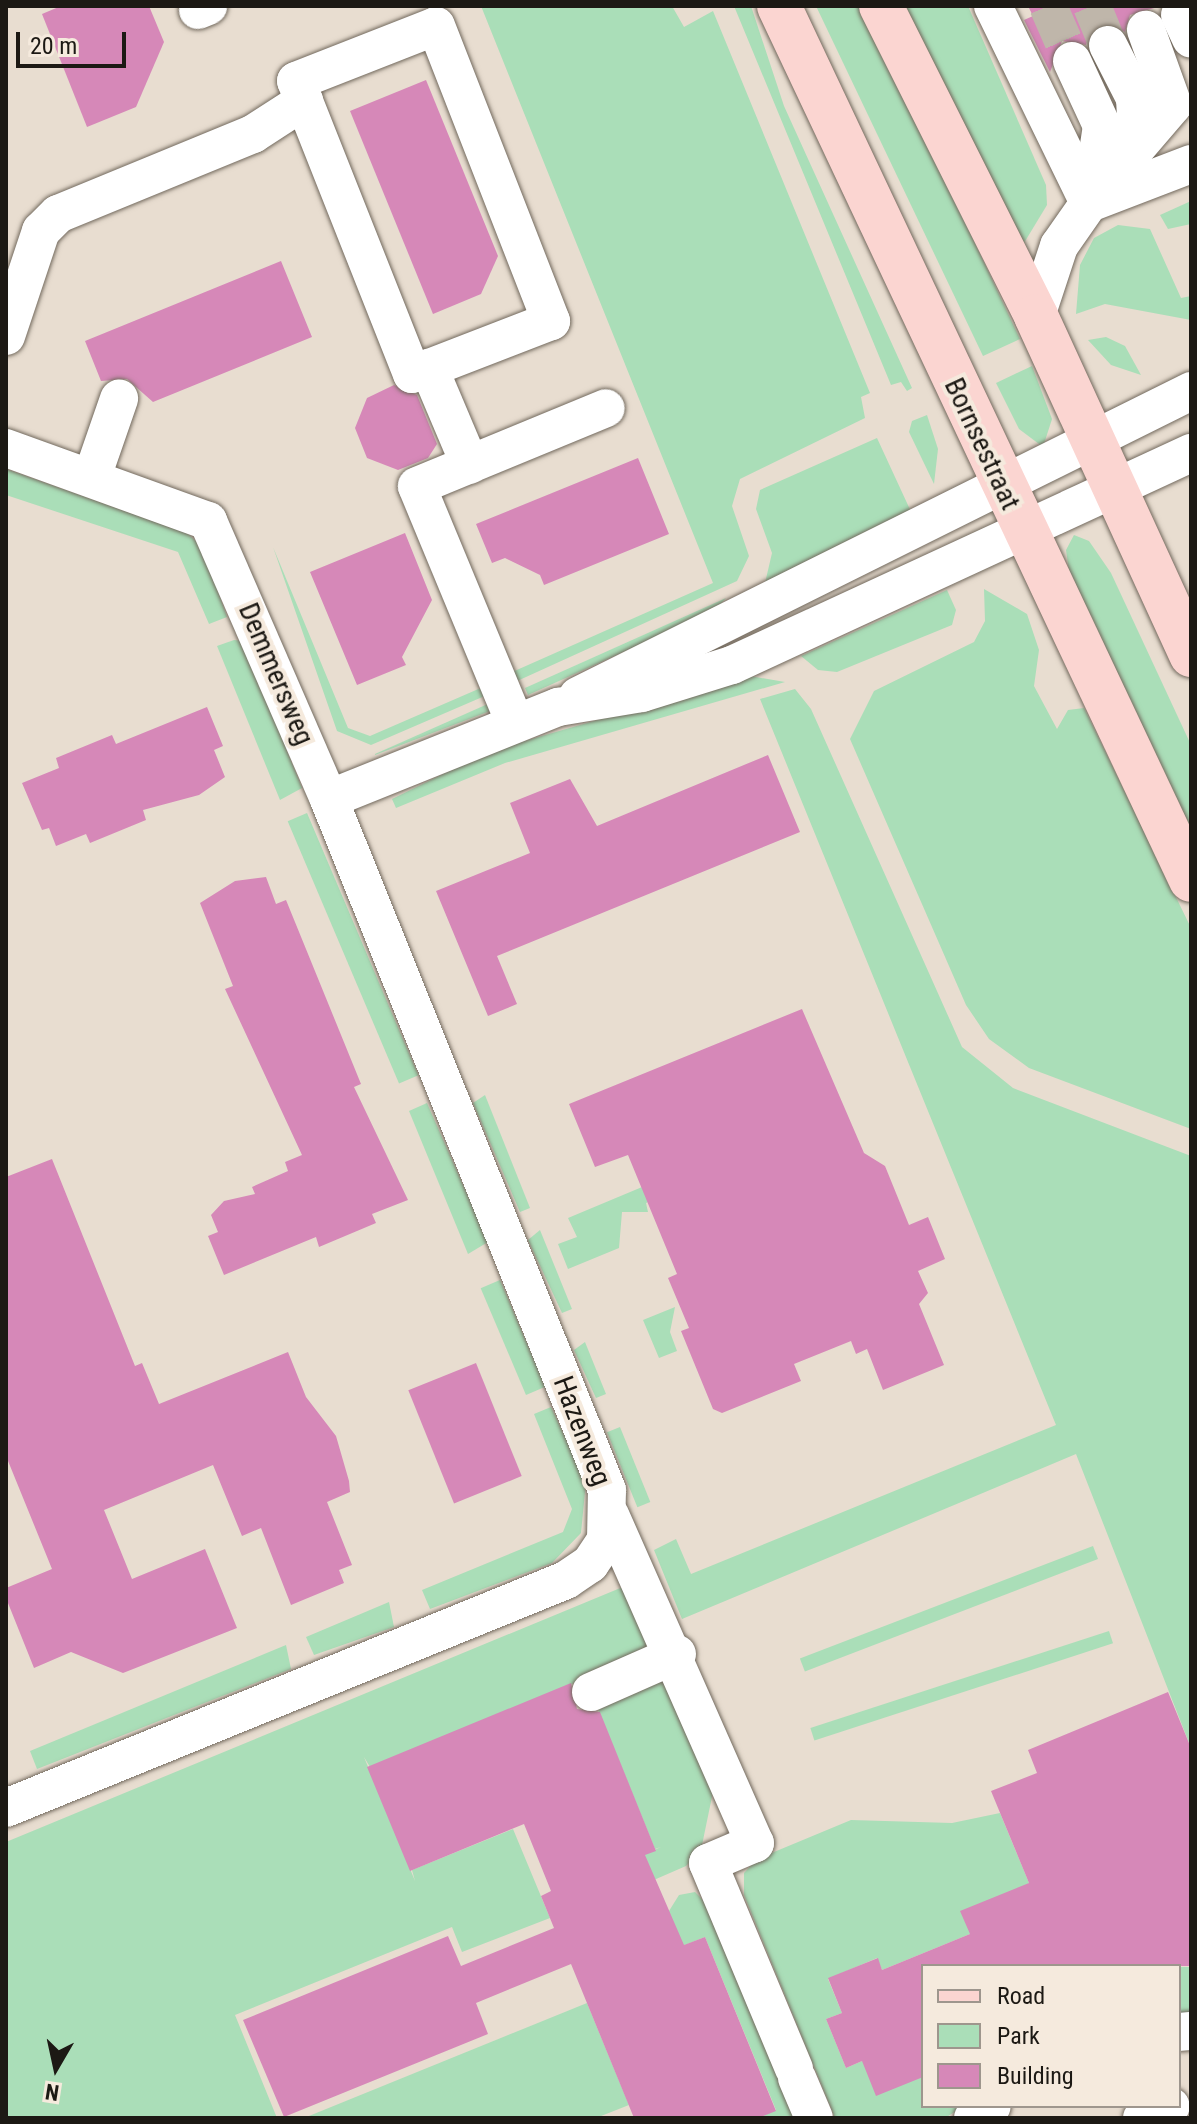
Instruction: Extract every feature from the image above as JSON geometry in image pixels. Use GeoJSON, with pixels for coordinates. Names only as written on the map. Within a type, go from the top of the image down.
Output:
{"type":"FeatureCollection","features":[{"type":"Feature","properties":{"kind":"main road","name":"Bornsestraat"},"geometry":{"type":"LineString","coordinates":[[779,6],[1024,534],[1191,880]]}},
{"type":"Feature","properties":{"kind":"main road"},"geometry":{"type":"LineString","coordinates":[[881,6],[1036,316],[1191,655]]}},
{"type":"Feature","properties":{"kind":"street"},"geometry":{"type":"LineString","coordinates":[[993,6],[1089,203]]}},
{"type":"Feature","properties":{"kind":"street"},"geometry":{"type":"LineString","coordinates":[[436,26],[551,321],[412,374],[304,101],[296,81],[436,26]]}},
{"type":"Feature","properties":{"kind":"street"},"geometry":{"type":"LineString","coordinates":[[1036,316],[1059,246],[1089,203],[1173,105],[1172,28]]}},
{"type":"Feature","properties":{"kind":"street"},"geometry":{"type":"LineString","coordinates":[[1089,203],[1136,118],[1135,98],[1108,45]]}},
{"type":"Feature","properties":{"kind":"street"},"geometry":{"type":"LineString","coordinates":[[1072,61],[1102,126],[1089,203]]}},
{"type":"Feature","properties":{"kind":"street"},"geometry":{"type":"LineString","coordinates":[[6,336],[41,231],[58,214],[253,134],[304,101]]}},
{"type":"Feature","properties":{"kind":"street"},"geometry":{"type":"LineString","coordinates":[[1089,203],[1191,112]]}},
{"type":"Feature","properties":{"kind":"street"},"geometry":{"type":"LineString","coordinates":[[1089,203],[1191,164]]}},
{"type":"Feature","properties":{"kind":"street"},"geometry":{"type":"LineString","coordinates":[[429,368],[470,465]]}},
{"type":"Feature","properties":{"kind":"street"},"geometry":{"type":"LineString","coordinates":[[558,707],[633,664],[767,607],[1004,490],[1191,391]]}},
{"type":"Feature","properties":{"kind":"street"},"geometry":{"type":"LineString","coordinates":[[92,477],[119,399]]}},
{"type":"Feature","properties":{"kind":"street"},"geometry":{"type":"LineString","coordinates":[[515,723],[417,486],[606,408]]}},
{"type":"Feature","properties":{"kind":"street","name":"Demmersweg"},"geometry":{"type":"LineString","coordinates":[[6,448],[208,521],[329,799]]}},
{"type":"Feature","properties":{"kind":"street"},"geometry":{"type":"LineString","coordinates":[[329,799],[558,707],[732,665],[1024,534],[1191,453]]}},
{"type":"Feature","properties":{"kind":"street","name":"Hazenweg"},"geometry":{"type":"LineString","coordinates":[[6,1808],[566,1580],[590,1564],[610,1515],[582,1426],[329,799]]}},
{"type":"Feature","properties":{"kind":"street"},"geometry":{"type":"LineString","coordinates":[[610,1515],[677,1654],[755,1843],[708,1863],[814,2118]]}},
{"type":"Feature","properties":{"kind":"street"},"geometry":{"type":"LineString","coordinates":[[591,1692],[677,1654]]}},
{"type":"Feature","properties":{"kind":"street"},"geometry":{"type":"LineString","coordinates":[[1142,2118],[1166,2108]]}},
{"type":"Feature","properties":{"kind":"green space"},"geometry":{"type":"Polygon","coordinates":[[[481,6],[672,6],[684,27],[713,11],[870,393],[861,397],[865,418],[740,479],[732,506],[749,556],[737,581],[515,682],[510,673],[713,583],[481,6]]]}},
{"type":"Feature","properties":{"kind":"green space"},"geometry":{"type":"Polygon","coordinates":[[[734,6],[751,6],[784,106],[912,388],[907,391],[901,382],[891,385],[734,6]]]}},
{"type":"Feature","properties":{"kind":"green space"},"geometry":{"type":"Polygon","coordinates":[[[816,6],[860,6],[872,24],[1020,339],[983,356],[816,6]]]}},
{"type":"Feature","properties":{"kind":"green space"},"geometry":{"type":"Polygon","coordinates":[[[905,6],[968,6],[1046,185],[1047,205],[1024,243],[905,6]]]}},
{"type":"Feature","properties":{"kind":"green space"},"geometry":{"type":"Polygon","coordinates":[[[1191,201],[1191,224],[1168,229],[1160,215],[1191,201]]]}},
{"type":"Feature","properties":{"kind":"green space"},"geometry":{"type":"Polygon","coordinates":[[[1118,225],[1150,229],[1181,298],[1191,296],[1191,320],[1105,304],[1076,314],[1080,265],[1094,238],[1118,225]]]}},
{"type":"Feature","properties":{"kind":"green space"},"geometry":{"type":"Polygon","coordinates":[[[1106,337],[1125,346],[1141,375],[1111,365],[1088,340],[1106,337]]]}},
{"type":"Feature","properties":{"kind":"green space"},"geometry":{"type":"Polygon","coordinates":[[[1032,366],[1052,419],[1043,447],[1019,429],[996,383],[1032,366]]]}},
{"type":"Feature","properties":{"kind":"green space"},"geometry":{"type":"Polygon","coordinates":[[[927,415],[938,449],[934,484],[909,432],[912,421],[927,415]]]}},
{"type":"Feature","properties":{"kind":"green space"},"geometry":{"type":"Polygon","coordinates":[[[877,438],[913,516],[765,583],[772,553],[756,509],[760,490],[877,438]]]}},
{"type":"Feature","properties":{"kind":"green space"},"geometry":{"type":"Polygon","coordinates":[[[6,469],[187,533],[203,548],[227,617],[209,624],[178,552],[6,495],[6,469]]]}},
{"type":"Feature","properties":{"kind":"green space"},"geometry":{"type":"Polygon","coordinates":[[[1074,535],[1089,541],[1111,573],[1191,745],[1191,832],[1070,578],[1066,550],[1074,535]]]}},
{"type":"Feature","properties":{"kind":"green space"},"geometry":{"type":"Polygon","coordinates":[[[273,547],[348,728],[370,736],[483,687],[487,695],[371,745],[337,731],[273,547]]]}},
{"type":"Feature","properties":{"kind":"green space"},"geometry":{"type":"Polygon","coordinates":[[[984,589],[1027,614],[1039,650],[1034,686],[1057,729],[1068,710],[1084,708],[1191,928],[1191,1129],[1029,1068],[989,1039],[966,1005],[850,739],[874,691],[974,642],[985,621],[984,589]]]}},
{"type":"Feature","properties":{"kind":"green space"},"geometry":{"type":"Polygon","coordinates":[[[947,590],[956,610],[952,625],[837,672],[818,670],[801,656],[947,590]]]}},
{"type":"Feature","properties":{"kind":"green space"},"geometry":{"type":"Polygon","coordinates":[[[726,598],[714,611],[528,695],[525,688],[726,598]]]}},
{"type":"Feature","properties":{"kind":"green space"},"geometry":{"type":"Polygon","coordinates":[[[234,640],[243,641],[302,788],[280,800],[217,646],[234,640]]]}},
{"type":"Feature","properties":{"kind":"green space"},"geometry":{"type":"Polygon","coordinates":[[[750,676],[785,682],[505,763],[396,808],[392,799],[490,751],[750,676]]]}},
{"type":"Feature","properties":{"kind":"green space"},"geometry":{"type":"Polygon","coordinates":[[[795,689],[811,709],[962,1047],[1013,1088],[1191,1156],[1191,1748],[1076,1454],[682,1619],[654,1550],[676,1539],[691,1574],[1056,1425],[760,699],[795,689]]]}},
{"type":"Feature","properties":{"kind":"green space"},"geometry":{"type":"Polygon","coordinates":[[[490,703],[490,711],[375,755],[375,754],[490,703]]]}},
{"type":"Feature","properties":{"kind":"green space"},"geometry":{"type":"Polygon","coordinates":[[[307,813],[418,1075],[399,1084],[288,821],[307,813]]]}},
{"type":"Feature","properties":{"kind":"green space"},"geometry":{"type":"Polygon","coordinates":[[[485,1095],[530,1208],[520,1212],[473,1103],[485,1095]]]}},
{"type":"Feature","properties":{"kind":"green space"},"geometry":{"type":"Polygon","coordinates":[[[427,1103],[488,1242],[468,1254],[409,1111],[427,1103]]]}},
{"type":"Feature","properties":{"kind":"green space"},"geometry":{"type":"Polygon","coordinates":[[[666,1177],[673,1192],[646,1203],[648,1212],[622,1212],[619,1248],[568,1269],[558,1244],[577,1237],[568,1218],[666,1177]]]}},
{"type":"Feature","properties":{"kind":"green space"},"geometry":{"type":"Polygon","coordinates":[[[540,1230],[572,1309],[562,1313],[528,1240],[540,1230]]]}},
{"type":"Feature","properties":{"kind":"green space"},"geometry":{"type":"Polygon","coordinates":[[[500,1280],[545,1387],[526,1395],[481,1288],[500,1280]]]}},
{"type":"Feature","properties":{"kind":"green space"},"geometry":{"type":"Polygon","coordinates":[[[675,1307],[670,1332],[677,1351],[659,1358],[643,1320],[675,1307]]]}},
{"type":"Feature","properties":{"kind":"green space"},"geometry":{"type":"Polygon","coordinates":[[[585,1342],[606,1394],[596,1398],[574,1350],[585,1342]]]}},
{"type":"Feature","properties":{"kind":"green space"},"geometry":{"type":"Polygon","coordinates":[[[551,1407],[586,1482],[581,1533],[552,1563],[430,1609],[422,1590],[563,1532],[572,1509],[534,1414],[551,1407]]]}},
{"type":"Feature","properties":{"kind":"green space"},"geometry":{"type":"Polygon","coordinates":[[[620,1427],[650,1502],[637,1507],[607,1432],[620,1427]]]}},
{"type":"Feature","properties":{"kind":"green space"},"geometry":{"type":"Polygon","coordinates":[[[1093,1546],[1098,1559],[805,1672],[800,1659],[1093,1546]]]}},
{"type":"Feature","properties":{"kind":"green space"},"geometry":{"type":"Polygon","coordinates":[[[630,1584],[714,1787],[701,1850],[686,1866],[640,1886],[630,1861],[661,1847],[655,1849],[586,1680],[596,1674],[370,1767],[364,1757],[415,1881],[412,1870],[513,1829],[550,1918],[462,1952],[452,1927],[235,2015],[277,2118],[6,2118],[6,1842],[630,1584]]]}},
{"type":"Feature","properties":{"kind":"green space"},"geometry":{"type":"Polygon","coordinates":[[[389,1602],[394,1627],[314,1655],[306,1637],[389,1602]]]}},
{"type":"Feature","properties":{"kind":"green space"},"geometry":{"type":"Polygon","coordinates":[[[1109,1631],[1113,1643],[814,1740],[810,1728],[1109,1631]]]}},
{"type":"Feature","properties":{"kind":"green space"},"geometry":{"type":"Polygon","coordinates":[[[286,1645],[291,1669],[37,1769],[30,1751],[286,1645]]]}},
{"type":"Feature","properties":{"kind":"green space"},"geometry":{"type":"Polygon","coordinates":[[[1000,1813],[1029,1883],[970,1934],[882,1970],[877,1958],[828,1979],[842,2013],[826,2019],[846,2068],[862,2061],[921,2076],[921,2108],[961,2108],[945,2118],[835,2118],[744,1895],[744,1873],[757,1859],[851,1820],[952,1823],[1000,1813]]]}},
{"type":"Feature","properties":{"kind":"green space"},"geometry":{"type":"Polygon","coordinates":[[[695,1892],[704,1901],[795,2118],[758,2118],[776,2110],[705,1937],[667,1952],[669,1911],[679,1895],[695,1892]]]}},
{"type":"Feature","properties":{"kind":"green space"},"geometry":{"type":"Polygon","coordinates":[[[1181,1967],[1191,1967],[1191,2020],[1181,2020],[1181,1967]]]}},
{"type":"Feature","properties":{"kind":"green space"},"geometry":{"type":"Polygon","coordinates":[[[587,2003],[629,2105],[596,2118],[304,2118],[587,2003]]]}},
{"type":"Feature","properties":{"kind":"building"},"geometry":{"type":"Polygon","coordinates":[[[61,6],[149,6],[164,42],[136,107],[87,127],[42,14],[61,6]]]}},
{"type":"Feature","properties":{"kind":"building"},"geometry":{"type":"Polygon","coordinates":[[[1028,6],[1161,6],[1130,15],[1125,32],[1108,23],[1090,32],[1086,45],[1062,41],[1050,72],[1024,20],[1033,16],[1028,6]]]}},
{"type":"Feature","properties":{"kind":"building"},"geometry":{"type":"Polygon","coordinates":[[[426,80],[498,256],[481,294],[433,314],[350,111],[426,80]]]}},
{"type":"Feature","properties":{"kind":"building"},"geometry":{"type":"Polygon","coordinates":[[[281,261],[312,337],[153,402],[127,379],[101,381],[85,341],[281,261]]]}},
{"type":"Feature","properties":{"kind":"building"},"geometry":{"type":"Polygon","coordinates":[[[394,385],[417,395],[437,444],[428,458],[398,470],[367,458],[355,428],[367,398],[394,385]]]}},
{"type":"Feature","properties":{"kind":"building"},"geometry":{"type":"Polygon","coordinates":[[[638,458],[669,534],[544,585],[540,575],[505,558],[492,563],[476,524],[638,458]]]}},
{"type":"Feature","properties":{"kind":"building"},"geometry":{"type":"Polygon","coordinates":[[[405,533],[432,600],[402,657],[406,665],[357,685],[310,572],[405,533]]]}},
{"type":"Feature","properties":{"kind":"building"},"geometry":{"type":"Polygon","coordinates":[[[207,707],[223,746],[214,750],[225,777],[199,795],[143,810],[146,820],[90,843],[86,834],[56,846],[49,828],[42,830],[22,783],[59,768],[56,758],[112,735],[116,744],[207,707]]]}},
{"type":"Feature","properties":{"kind":"building"},"geometry":{"type":"Polygon","coordinates":[[[768,755],[800,832],[497,956],[517,1004],[488,1016],[436,891],[530,853],[510,803],[570,779],[597,826],[768,755]]]}},
{"type":"Feature","properties":{"kind":"building"},"geometry":{"type":"Polygon","coordinates":[[[266,877],[276,904],[286,900],[361,1084],[354,1087],[408,1200],[372,1214],[376,1223],[319,1247],[316,1237],[224,1275],[208,1236],[218,1232],[211,1215],[224,1201],[255,1194],[252,1187],[288,1171],[285,1162],[302,1155],[225,989],[233,986],[200,903],[235,881],[266,877]]]}},
{"type":"Feature","properties":{"kind":"building"},"geometry":{"type":"Polygon","coordinates":[[[802,1009],[864,1153],[885,1166],[909,1225],[928,1217],[945,1259],[918,1271],[928,1293],[919,1304],[944,1365],[883,1390],[867,1349],[856,1354],[851,1341],[794,1364],[801,1381],[722,1413],[713,1409],[681,1331],[689,1328],[668,1278],[677,1274],[628,1155],[595,1167],[569,1104],[802,1009]]]}},
{"type":"Feature","properties":{"kind":"building"},"geometry":{"type":"Polygon","coordinates":[[[52,1159],[135,1366],[142,1363],[159,1404],[288,1352],[306,1397],[336,1436],[349,1481],[350,1492],[327,1502],[352,1565],[339,1570],[344,1583],[291,1605],[261,1528],[242,1536],[213,1465],[104,1510],[132,1579],[205,1549],[237,1628],[123,1673],[71,1652],[34,1668],[6,1598],[6,1588],[52,1569],[6,1456],[6,1177],[52,1159]]]}},
{"type":"Feature","properties":{"kind":"building"},"geometry":{"type":"Polygon","coordinates":[[[476,1363],[522,1476],[454,1503],[408,1390],[476,1363]]]}},
{"type":"Feature","properties":{"kind":"building"},"geometry":{"type":"Polygon","coordinates":[[[571,1683],[577,1709],[600,1712],[656,1851],[645,1855],[684,1945],[705,1937],[776,2111],[758,2118],[634,2118],[571,1964],[476,2003],[488,2034],[284,2117],[243,2020],[448,1936],[461,1966],[554,1928],[541,1896],[551,1891],[524,1824],[410,1871],[367,1767],[571,1683]]]}},
{"type":"Feature","properties":{"kind":"building"},"geometry":{"type":"Polygon","coordinates":[[[1168,1692],[1191,1748],[1191,1966],[921,1964],[921,2078],[876,2096],[862,2061],[846,2068],[826,2019],[842,2013],[828,1978],[878,1958],[882,1970],[970,1934],[960,1911],[1029,1883],[991,1791],[1037,1773],[1028,1750],[1168,1692]]]}},
{"type":"Feature","properties":{"kind":"tunnel"},"geometry":{"type":"LineString","coordinates":[[1048,6],[1072,61]]}},
{"type":"Feature","properties":{"kind":"tunnel"},"geometry":{"type":"LineString","coordinates":[[1092,6],[1108,45]]}}]}
